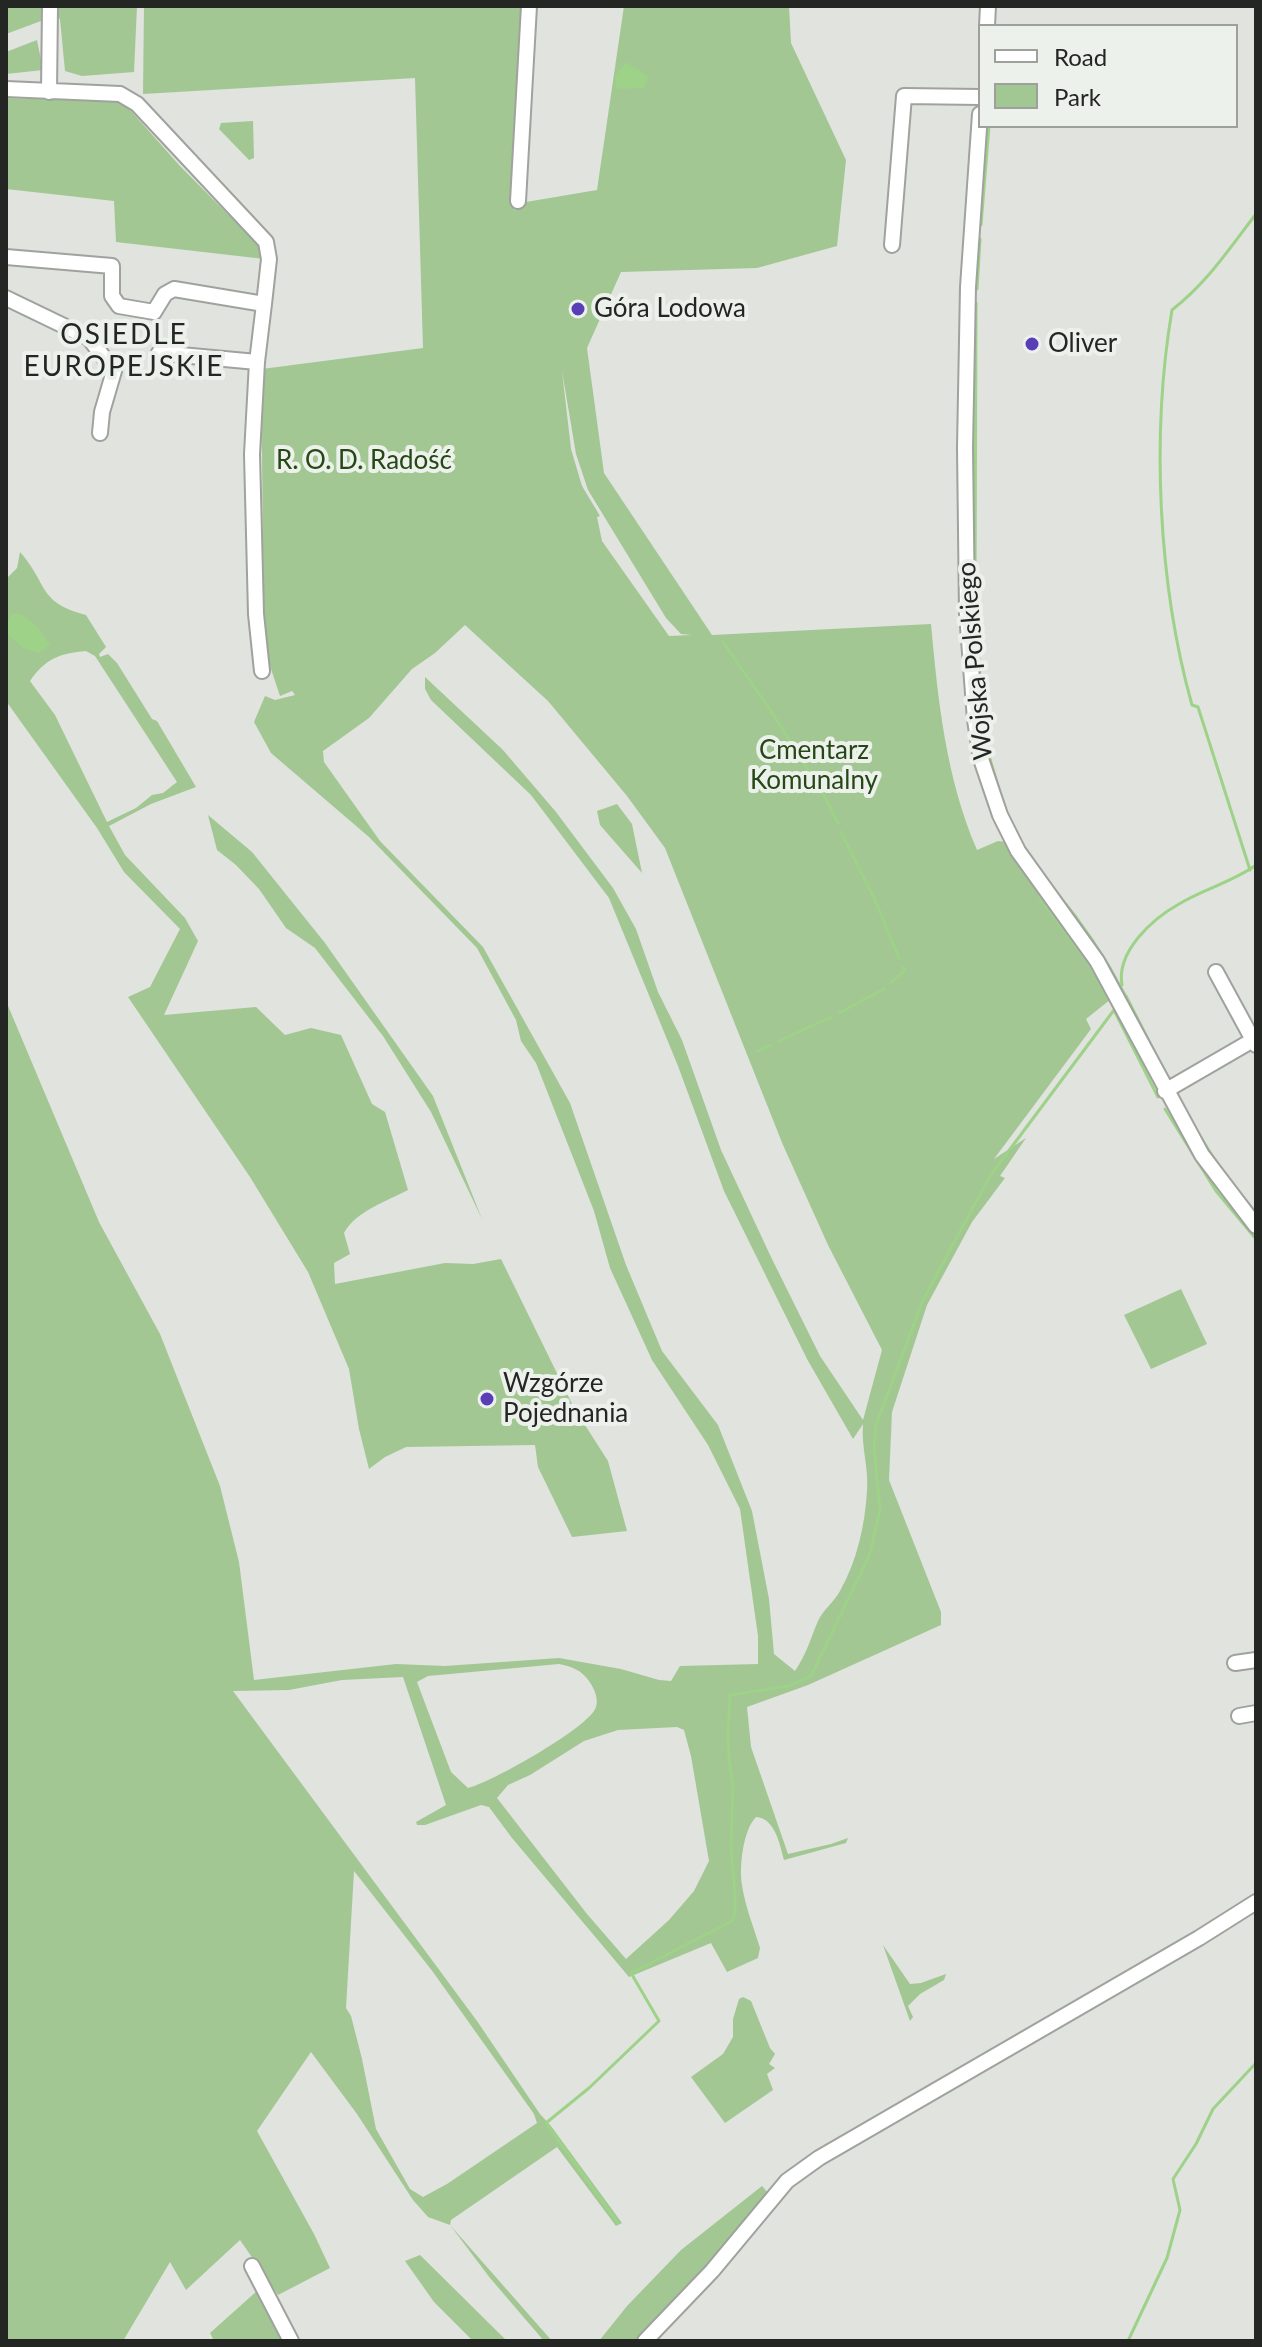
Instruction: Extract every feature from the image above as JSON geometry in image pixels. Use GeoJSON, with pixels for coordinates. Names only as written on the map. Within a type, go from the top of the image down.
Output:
{"type":"FeatureCollection","features":[{"type":"Feature","properties":{"kind":"street"},"geometry":{"type":"LineString","coordinates":[[49,92],[50,6]]}},
{"type":"Feature","properties":{"kind":"street"},"geometry":{"type":"LineString","coordinates":[[518,201],[529,6]]}},
{"type":"Feature","properties":{"kind":"street"},"geometry":{"type":"LineString","coordinates":[[6,89],[120,94],[137,104],[266,242],[269,259],[254,391],[252,454],[256,614],[262,671]]}},
{"type":"Feature","properties":{"kind":"street"},"geometry":{"type":"LineString","coordinates":[[892,245],[904,96],[978,97]]}},
{"type":"Feature","properties":{"kind":"street","name":"Wojska Polskiego"},"geometry":{"type":"LineString","coordinates":[[979,128],[965,377],[966,609],[979,748],[996,807],[1028,869],[1102,969],[1165,1091],[1208,1165],[1256,1226]]}},
{"type":"Feature","properties":{"kind":"street"},"geometry":{"type":"LineString","coordinates":[[6,257],[112,266],[112,296],[119,306],[154,312],[165,294],[174,289],[264,304]]}},
{"type":"Feature","properties":{"kind":"street"},"geometry":{"type":"LineString","coordinates":[[6,298],[89,338],[114,371],[102,412],[100,433]]}},
{"type":"Feature","properties":{"kind":"street"},"geometry":{"type":"LineString","coordinates":[[159,353],[257,362]]}},
{"type":"Feature","properties":{"kind":"street"},"geometry":{"type":"LineString","coordinates":[[1165,1091],[1254,1042],[1216,972]]}},
{"type":"Feature","properties":{"kind":"street"},"geometry":{"type":"LineString","coordinates":[[1235,1663],[1256,1660]]}},
{"type":"Feature","properties":{"kind":"street"},"geometry":{"type":"LineString","coordinates":[[1239,1716],[1256,1713]]}},
{"type":"Feature","properties":{"kind":"street"},"geometry":{"type":"LineString","coordinates":[[645,2341],[712,2271],[787,2181],[819,2158],[1256,1902]]}},
{"type":"Feature","properties":{"kind":"street"},"geometry":{"type":"LineString","coordinates":[[252,2266],[291,2341]]}},
{"type":"Feature","properties":{"kind":"green space"},"geometry":{"type":"Polygon","coordinates":[[[6,6],[41,6],[41,21],[6,34],[6,6]]]}},
{"type":"Feature","properties":{"kind":"green space"},"geometry":{"type":"Polygon","coordinates":[[[55,6],[137,6],[134,72],[82,76],[65,71],[60,19],[53,15],[55,6]]]}},
{"type":"Feature","properties":{"kind":"green space"},"geometry":{"type":"Polygon","coordinates":[[[144,6],[525,6],[514,210],[526,202],[597,190],[624,6],[789,6],[791,43],[846,160],[837,246],[757,268],[621,272],[587,348],[604,473],[712,635],[931,624],[940,710],[951,767],[966,823],[977,850],[998,841],[1006,842],[1083,949],[1111,999],[1086,1019],[1091,1029],[994,1159],[1026,1138],[1000,1176],[1005,1178],[972,1222],[927,1305],[892,1412],[889,1480],[941,1612],[941,1625],[808,1685],[747,1707],[751,1747],[788,1854],[848,1838],[846,1843],[784,1860],[776,1833],[768,1822],[756,1817],[743,1849],[741,1877],[760,1948],[758,1958],[727,1972],[711,1943],[629,1977],[489,1807],[481,1805],[417,1825],[416,1822],[446,1805],[403,1677],[342,1680],[289,1690],[233,1691],[622,2223],[616,2226],[557,2147],[451,2220],[450,2225],[428,2217],[413,2200],[357,2114],[311,2052],[257,2131],[330,2268],[278,2295],[240,2240],[186,2290],[170,2262],[123,2341],[6,2341],[6,1001],[99,1222],[160,1334],[220,1486],[239,1562],[254,1680],[396,1664],[445,1666],[559,1658],[671,1681],[680,1666],[758,1664],[758,1636],[740,1509],[708,1445],[652,1360],[610,1268],[594,1211],[536,1063],[521,1041],[516,1020],[477,948],[369,837],[271,753],[254,722],[265,696],[275,700],[295,695],[292,691],[280,696],[264,648],[258,376],[262,369],[423,348],[415,78],[143,94],[144,6]],[[562,371],[571,449],[582,486],[600,516],[597,517],[602,541],[669,636],[692,635],[681,634],[666,618],[588,490],[576,454],[562,371]],[[465,625],[412,669],[369,718],[323,751],[324,762],[380,841],[483,947],[570,1103],[626,1265],[662,1351],[718,1425],[752,1511],[769,1599],[774,1654],[795,1671],[820,1617],[838,1595],[846,1579],[859,1542],[867,1482],[863,1424],[853,1439],[807,1359],[724,1191],[678,1066],[609,898],[531,795],[431,700],[425,689],[425,677],[503,750],[556,812],[613,888],[636,929],[658,992],[682,1040],[721,1150],[771,1257],[820,1356],[863,1420],[882,1350],[828,1245],[783,1145],[665,848],[627,796],[548,701],[465,625]],[[559,1664],[428,1676],[417,1682],[451,1772],[468,1788],[535,1755],[572,1731],[594,1711],[597,1700],[582,1673],[559,1664]],[[677,1727],[618,1730],[584,1741],[508,1785],[497,1798],[626,1959],[669,1920],[694,1891],[709,1861],[691,1756],[684,1730],[677,1727]],[[354,1871],[346,2008],[351,2016],[376,2129],[410,2189],[423,2197],[537,2123],[534,2114],[433,1972],[354,1871]]]}},
{"type":"Feature","properties":{"kind":"green space"},"geometry":{"type":"Polygon","coordinates":[[[37,40],[43,70],[6,74],[6,52],[37,40]]]}},
{"type":"Feature","properties":{"kind":"green space"},"geometry":{"type":"Polygon","coordinates":[[[6,98],[123,102],[180,166],[273,260],[116,242],[114,201],[6,189],[6,98]]]}},
{"type":"Feature","properties":{"kind":"green space"},"geometry":{"type":"Polygon","coordinates":[[[253,121],[254,158],[249,160],[219,129],[221,123],[253,121]]]}},
{"type":"Feature","properties":{"kind":"green space"},"geometry":{"type":"Polygon","coordinates":[[[20,552],[51,598],[70,610],[86,615],[106,647],[99,654],[100,657],[108,654],[117,663],[152,719],[157,721],[196,787],[151,804],[109,826],[125,855],[185,918],[198,941],[164,1015],[256,1007],[285,1035],[311,1028],[341,1035],[372,1104],[385,1112],[408,1190],[373,1207],[349,1225],[344,1233],[350,1254],[334,1263],[335,1284],[445,1263],[473,1264],[501,1259],[574,1408],[608,1461],[627,1531],[572,1537],[538,1467],[535,1445],[406,1447],[369,1469],[349,1369],[308,1272],[250,1177],[128,997],[150,987],[180,929],[124,872],[97,828],[6,701],[6,579],[17,568],[20,552]],[[86,651],[68,653],[47,662],[30,681],[55,715],[107,822],[136,808],[152,795],[163,793],[177,782],[95,656],[86,651]]]}},
{"type":"Feature","properties":{"kind":"green space"},"geometry":{"type":"Polygon","coordinates":[[[617,804],[632,824],[642,873],[600,825],[597,811],[617,804]]]}},
{"type":"Feature","properties":{"kind":"green space"},"geometry":{"type":"Polygon","coordinates":[[[208,815],[252,852],[325,943],[433,1096],[482,1219],[431,1112],[383,1036],[315,948],[286,928],[259,889],[217,850],[208,815]]]}},
{"type":"Feature","properties":{"kind":"green space"},"geometry":{"type":"Polygon","coordinates":[[[1181,1289],[1207,1344],[1151,1369],[1124,1315],[1181,1289]]]}},
{"type":"Feature","properties":{"kind":"green space"},"geometry":{"type":"Polygon","coordinates":[[[883,1945],[910,1984],[946,1974],[944,1980],[920,1994],[908,2006],[913,2017],[910,2021],[883,1945]]]}},
{"type":"Feature","properties":{"kind":"green space"},"geometry":{"type":"Polygon","coordinates":[[[743,1997],[751,2001],[775,2054],[769,2064],[775,2068],[767,2074],[773,2090],[725,2123],[691,2077],[723,2054],[733,2037],[733,2019],[739,1999],[743,1997]]]}},
{"type":"Feature","properties":{"kind":"green space"},"geometry":{"type":"Polygon","coordinates":[[[762,2186],[769,2194],[754,2216],[638,2341],[599,2341],[627,2306],[681,2250],[762,2186]]]}},
{"type":"Feature","properties":{"kind":"green space"},"geometry":{"type":"Polygon","coordinates":[[[450,2225],[552,2341],[544,2341],[450,2225]]]}},
{"type":"Feature","properties":{"kind":"green space"},"geometry":{"type":"Polygon","coordinates":[[[420,2255],[507,2341],[473,2341],[434,2302],[405,2261],[420,2255]]]}},
{"type":"Feature","properties":{"kind":"green space"},"geometry":{"type":"Polygon","coordinates":[[[258,2290],[284,2341],[214,2341],[210,2333],[258,2290]]]}},
{"type":"Feature","properties":{"kind":"shaded area"},"geometry":{"type":"Polygon","coordinates":[[[626,62],[649,77],[644,88],[616,89],[615,76],[626,62]]]}},
{"type":"Feature","properties":{"kind":"shaded area"},"geometry":{"type":"Polygon","coordinates":[[[13,613],[30,620],[50,645],[39,653],[24,649],[6,633],[6,623],[13,613]]]}},
{"type":"Feature","properties":{"kind":"waterway"},"geometry":{"type":"LineString","coordinates":[[981,225],[989,128]]}},
{"type":"Feature","properties":{"kind":"waterway"},"geometry":{"type":"LineString","coordinates":[[1250,870],[1198,707],[1192,705],[1181,658],[1165,560],[1160,458],[1161,407],[1172,310],[1207,277],[1256,214]]}},
{"type":"Feature","properties":{"kind":"waterway"},"geometry":{"type":"LineString","coordinates":[[977,289],[980,239]]}},
{"type":"Feature","properties":{"kind":"waterway"},"geometry":{"type":"LineString","coordinates":[[976,303],[975,594],[982,711]]}},
{"type":"Feature","properties":{"kind":"waterway"},"geometry":{"type":"LineString","coordinates":[[723,642],[769,708],[838,823]]}},
{"type":"Feature","properties":{"kind":"waterway"},"geometry":{"type":"LineString","coordinates":[[984,727],[985,738]]}},
{"type":"Feature","properties":{"kind":"waterway"},"geometry":{"type":"LineString","coordinates":[[986,746],[1001,796]]}},
{"type":"Feature","properties":{"kind":"waterway"},"geometry":{"type":"LineString","coordinates":[[841,832],[875,900],[899,958]]}},
{"type":"Feature","properties":{"kind":"waterway"},"geometry":{"type":"LineString","coordinates":[[1122,985],[1122,973],[1130,949],[1158,918],[1256,865]]}},
{"type":"Feature","properties":{"kind":"waterway"},"geometry":{"type":"LineString","coordinates":[[1056,892],[1093,941],[1125,995]]}},
{"type":"Feature","properties":{"kind":"waterway"},"geometry":{"type":"LineString","coordinates":[[1039,897],[1088,962],[1108,999]]}},
{"type":"Feature","properties":{"kind":"waterway"},"geometry":{"type":"LineString","coordinates":[[890,983],[905,971],[903,967]]}},
{"type":"Feature","properties":{"kind":"waterway"},"geometry":{"type":"LineString","coordinates":[[839,1013],[884,989]]}},
{"type":"Feature","properties":{"kind":"waterway"},"geometry":{"type":"LineString","coordinates":[[1126,996],[1155,1053]]}},
{"type":"Feature","properties":{"kind":"waterway"},"geometry":{"type":"LineString","coordinates":[[1114,1010],[1158,1097]]}},
{"type":"Feature","properties":{"kind":"waterway"},"geometry":{"type":"LineString","coordinates":[[618,2223],[546,2123],[589,2088],[659,2021],[631,1973],[732,1921],[735,1895],[731,1846],[733,1785],[728,1732],[730,1695],[789,1686],[811,1676],[870,1554],[880,1509],[874,1447],[876,1425],[923,1300],[990,1176],[1114,1010]]}},
{"type":"Feature","properties":{"kind":"waterway"},"geometry":{"type":"LineString","coordinates":[[779,1041],[831,1017]]}},
{"type":"Feature","properties":{"kind":"waterway"},"geometry":{"type":"LineString","coordinates":[[758,1051],[771,1045]]}},
{"type":"Feature","properties":{"kind":"waterway"},"geometry":{"type":"LineString","coordinates":[[1165,1109],[1216,1191],[1256,1239]]}},
{"type":"Feature","properties":{"kind":"waterway"},"geometry":{"type":"LineString","coordinates":[[1199,1135],[1217,1163]]}},
{"type":"Feature","properties":{"kind":"waterway"},"geometry":{"type":"LineString","coordinates":[[1240,1194],[1256,1213]]}},
{"type":"Feature","properties":{"kind":"waterway"},"geometry":{"type":"LineString","coordinates":[[1128,2341],[1167,2258],[1180,2210],[1173,2179],[1196,2144],[1213,2109],[1256,2063]]}},
{"type":"Feature","properties":{"kind":"place","name":"Góra Lodowa"},"geometry":{"type":"Point","coordinates":[578,309]}},
{"type":"Feature","properties":{"kind":"place","name":"Oliver"},"geometry":{"type":"Point","coordinates":[1032,344]}},
{"type":"Feature","properties":{"kind":"place","name":"Wzgórze Pojednania"},"geometry":{"type":"Point","coordinates":[487,1399]}},
{"type":"Feature","properties":{"kind":"district","name":"OSIEDLE EUROPEJSKIE"},"geometry":{"type":"Point","coordinates":[124,351]}},
{"type":"Feature","properties":{"kind":"park label","name":"R. O. D. Radość"},"geometry":{"type":"Point","coordinates":[364,461]}},
{"type":"Feature","properties":{"kind":"park label","name":"Cmentarz Komunalny"},"geometry":{"type":"Point","coordinates":[814,766]}}]}
